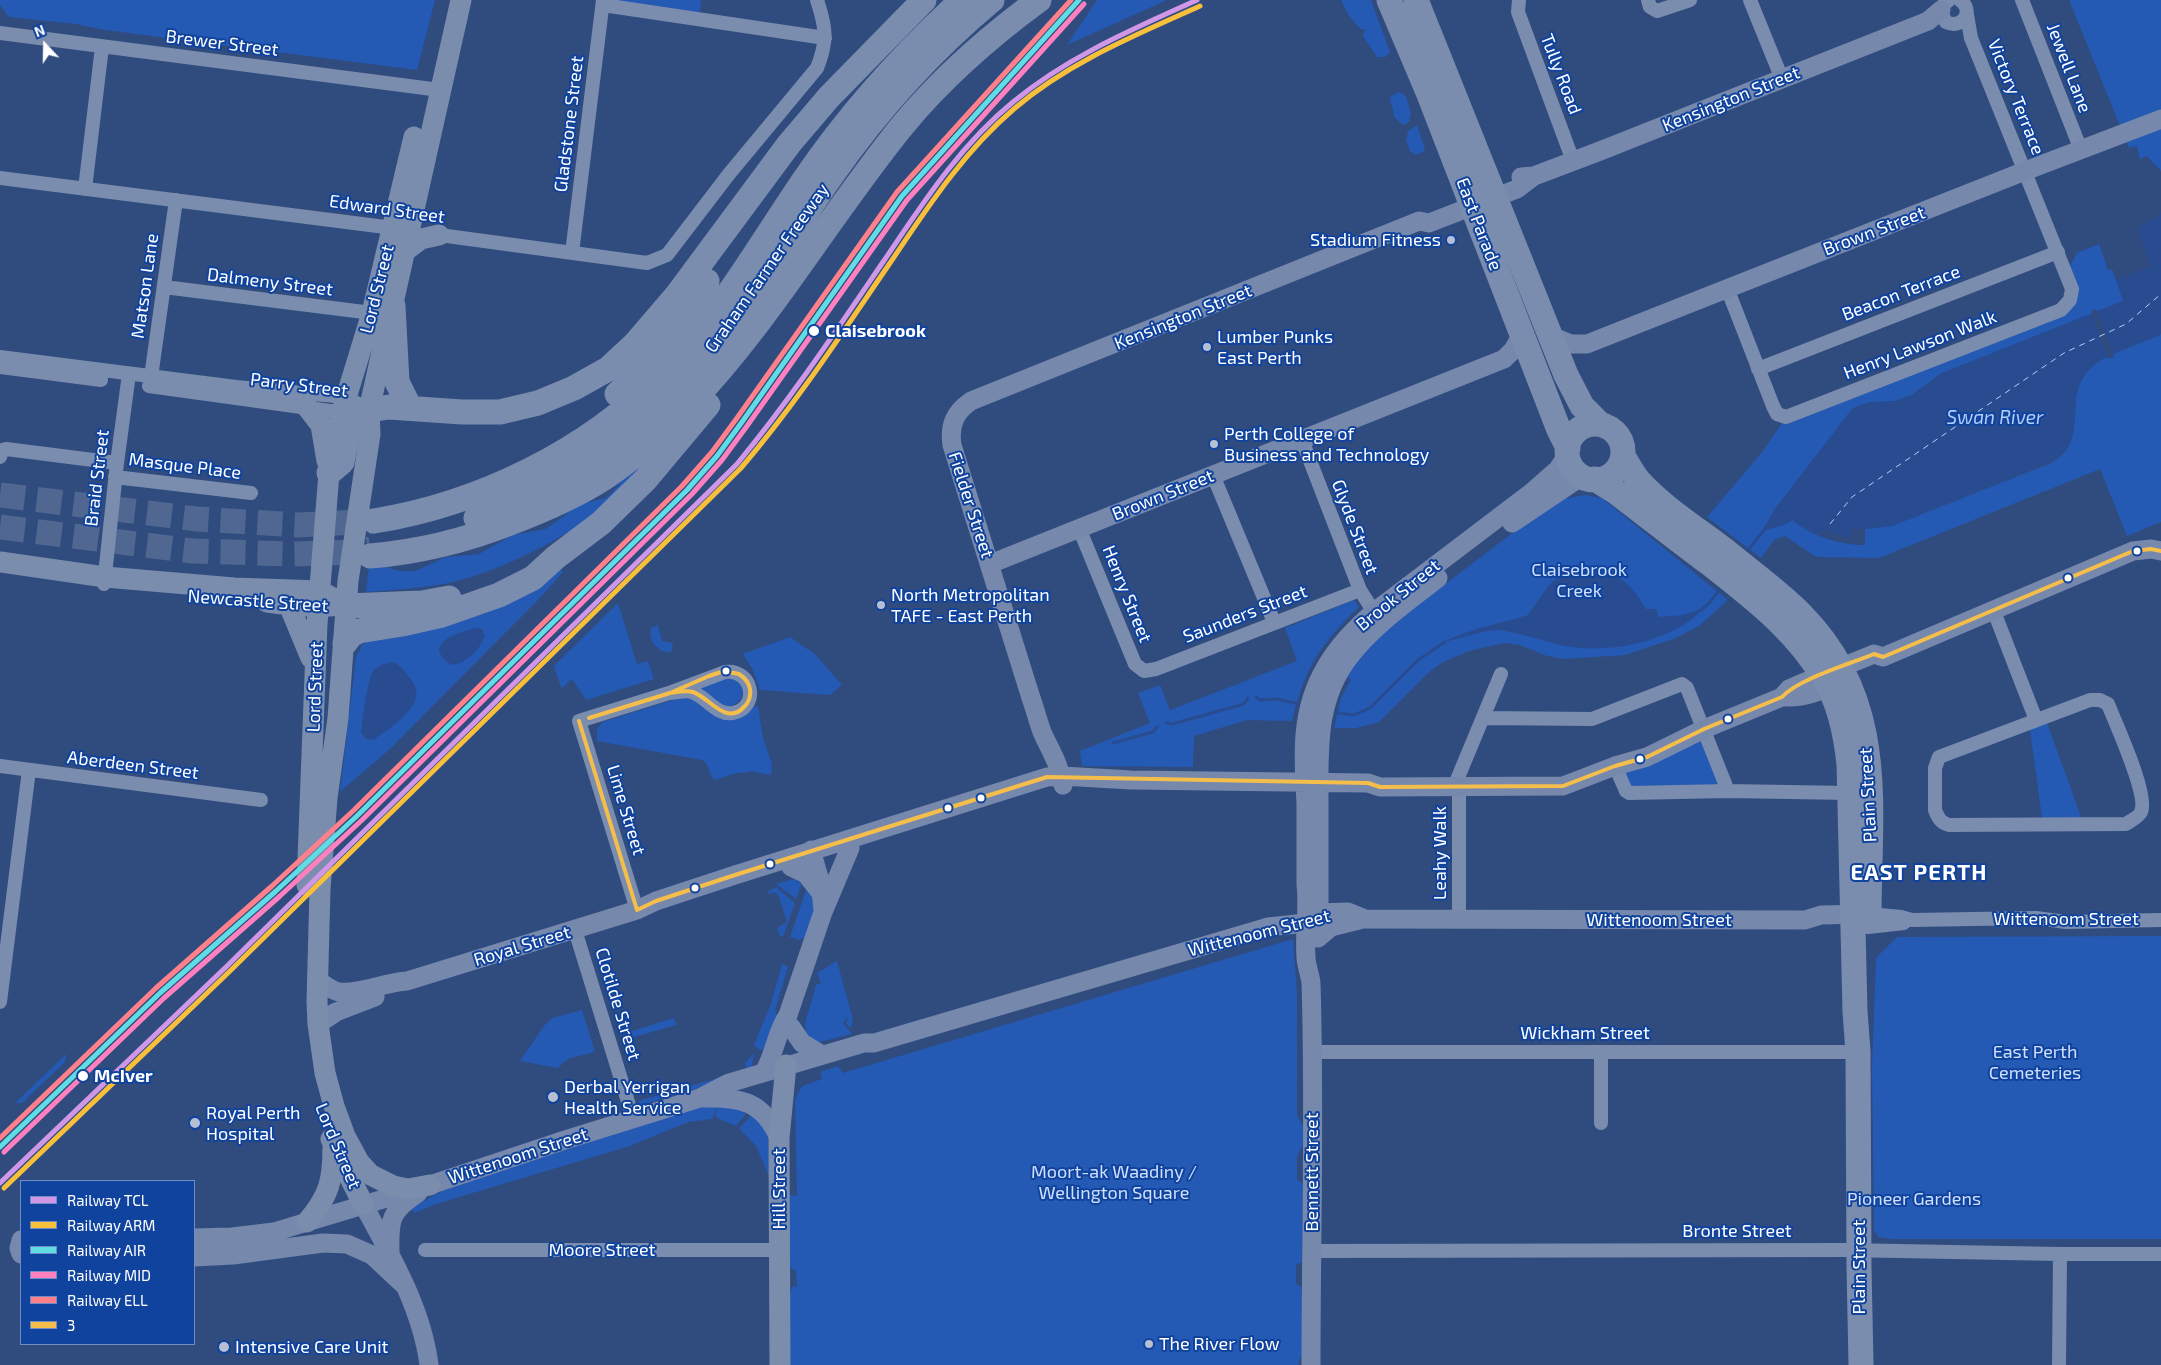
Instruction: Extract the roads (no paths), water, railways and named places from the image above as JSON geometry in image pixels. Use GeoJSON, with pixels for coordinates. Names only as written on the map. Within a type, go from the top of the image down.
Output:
{"type":"FeatureCollection","features":[{"type":"Feature","properties":{"kind":"highway"},"geometry":{"type":"LineString","coordinates":[[329,473],[342,462],[348,431],[352,423],[369,410],[389,407],[462,412],[500,412],[538,403],[574,388],[608,369],[635,344],[677,295],[789,144],[829,97],[864,59],[924,0]]}},
{"type":"Feature","properties":{"kind":"highway","name":"Graham Farmer Freeway"},"geometry":{"type":"LineString","coordinates":[[374,522],[430,509],[477,493],[563,452],[614,419],[659,379],[698,336],[805,179],[848,120],[906,54],[962,0]]}},
{"type":"Feature","properties":{"kind":"highway","name":"Graham Farmer Freeway"},"geometry":{"type":"LineString","coordinates":[[799,268],[726,364],[698,395],[665,428],[610,474],[588,488],[540,512],[475,536],[426,549],[370,552],[470,521],[534,494],[573,472],[609,448],[646,418],[680,386],[714,346],[755,292],[832,175],[862,134],[913,76],[992,0]]}},
{"type":"Feature","properties":{"kind":"highway"},"geometry":{"type":"LineString","coordinates":[[345,643],[351,635],[359,631],[402,624],[442,614],[499,595],[533,578],[556,557],[601,523],[646,479],[687,432],[734,371],[799,268],[904,124],[944,81],[985,43],[1039,0]]}},
{"type":"Feature","properties":{"kind":"highway","name":"East Parade"},"geometry":{"type":"LineString","coordinates":[[1389,0],[1428,92],[1551,336],[1566,375],[1582,406],[1600,424]]}},
{"type":"Feature","properties":{"kind":"highway","name":"East Parade"},"geometry":{"type":"LineString","coordinates":[[1416,0],[1481,197],[1522,335],[1568,451]]}},
{"type":"Feature","properties":{"kind":"highway"},"geometry":{"type":"LineString","coordinates":[[430,509],[476,479],[533,452],[572,429],[604,406],[636,376],[660,350],[786,164],[864,59]]}},
{"type":"Feature","properties":{"kind":"highway"},"geometry":{"type":"LineString","coordinates":[[382,310],[397,382],[410,408]]}},
{"type":"Feature","properties":{"kind":"highway"},"geometry":{"type":"LineString","coordinates":[[1590,424],[1600,424],[1609,427],[1619,436],[1622,442],[1623,456],[1618,468],[1608,477],[1588,478],[1572,467],[1568,451],[1573,435],[1578,430],[1590,424]]}},
{"type":"Feature","properties":{"kind":"highway","name":"Plain Street"},"geometry":{"type":"LineString","coordinates":[[1623,456],[1638,480],[1737,573],[1805,650],[1853,694],[1865,735],[1871,783],[1855,1011],[1858,1052],[1859,1364]]}},
{"type":"Feature","properties":{"kind":"highway","name":"Plain Street"},"geometry":{"type":"LineString","coordinates":[[1588,478],[1616,492],[1737,573]]}},
{"type":"Feature","properties":{"kind":"highway"},"geometry":{"type":"LineString","coordinates":[[346,606],[422,603],[469,595],[516,578],[556,557]]}},
{"type":"Feature","properties":{"kind":"highway","name":"Plain Street"},"geometry":{"type":"LineString","coordinates":[[1834,677],[1836,704],[1846,742],[1849,764],[1849,793],[1861,921]]}},
{"type":"Feature","properties":{"kind":"main road","name":"Lord Street"},"geometry":{"type":"LineString","coordinates":[[363,1204],[333,1144],[316,1094],[307,1040],[304,1003],[313,896],[327,798],[345,643],[346,606],[370,434],[369,410],[382,310],[433,89],[450,0]]}},
{"type":"Feature","properties":{"kind":"main road","name":"Lord Street"},"geometry":{"type":"LineString","coordinates":[[433,89],[461,0]]}},
{"type":"Feature","properties":{"kind":"main road","name":"Lord Street"},"geometry":{"type":"LineString","coordinates":[[400,229],[404,252],[344,404],[329,473],[319,599],[309,814],[318,980],[318,1024],[325,1073],[334,1106],[345,1136],[359,1162],[371,1175],[393,1186],[408,1189],[430,1185]]}},
{"type":"Feature","properties":{"kind":"main road"},"geometry":{"type":"LineString","coordinates":[[404,252],[421,239],[439,235]]}},
{"type":"Feature","properties":{"kind":"main road"},"geometry":{"type":"LineString","coordinates":[[307,407],[320,425],[329,473]]}},
{"type":"Feature","properties":{"kind":"main road","name":"Newcastle Street"},"geometry":{"type":"LineString","coordinates":[[0,562],[104,582],[220,600],[289,605],[319,599]]}},
{"type":"Feature","properties":{"kind":"main road","name":"Newcastle Street"},"geometry":{"type":"LineString","coordinates":[[0,572],[104,582],[234,588],[319,599],[346,606]]}},
{"type":"Feature","properties":{"kind":"main road"},"geometry":{"type":"LineString","coordinates":[[289,605],[308,647],[315,670]]}},
{"type":"Feature","properties":{"kind":"main road","name":"Hill Street"},"geometry":{"type":"LineString","coordinates":[[780,1365],[779,1138],[786,1065]]}},
{"type":"Feature","properties":{"kind":"main road"},"geometry":{"type":"LineString","coordinates":[[307,1222],[320,1206],[331,1181],[333,1144]]}},
{"type":"Feature","properties":{"kind":"street"},"geometry":{"type":"LineString","coordinates":[[603,3],[825,38],[824,20],[817,0]]}},
{"type":"Feature","properties":{"kind":"street","name":"Tully Road"},"geometry":{"type":"LineString","coordinates":[[1519,0],[1518,12],[1574,161]]}},
{"type":"Feature","properties":{"kind":"street"},"geometry":{"type":"LineString","coordinates":[[1648,0],[1653,10],[1661,11],[1690,0]]}},
{"type":"Feature","properties":{"kind":"street"},"geometry":{"type":"LineString","coordinates":[[1750,0],[1782,79]]}},
{"type":"Feature","properties":{"kind":"street","name":"Victory Terrace"},"geometry":{"type":"LineString","coordinates":[[1960,0],[1966,7],[1947,12],[1971,38],[2025,170]]}},
{"type":"Feature","properties":{"kind":"street","name":"Jewell Lane"},"geometry":{"type":"LineString","coordinates":[[2022,0],[2081,150]]}},
{"type":"Feature","properties":{"kind":"street","name":"Gladstone Street"},"geometry":{"type":"LineString","coordinates":[[572,253],[603,3]]}},
{"type":"Feature","properties":{"kind":"street","name":"Kensington Street"},"geometry":{"type":"LineString","coordinates":[[953,420],[958,412],[971,401],[1419,221],[1429,223],[1481,197],[1513,178],[1534,176],[1574,161],[1947,12]]}},
{"type":"Feature","properties":{"kind":"street","name":"Brewer Street"},"geometry":{"type":"LineString","coordinates":[[0,33],[433,89]]}},
{"type":"Feature","properties":{"kind":"street","name":"Edward Street"},"geometry":{"type":"LineString","coordinates":[[0,178],[400,229],[647,263],[667,255],[729,174],[817,68],[824,51],[825,38]]}},
{"type":"Feature","properties":{"kind":"street"},"geometry":{"type":"LineString","coordinates":[[84,189],[102,46]]}},
{"type":"Feature","properties":{"kind":"street","name":"Brown Street"},"geometry":{"type":"LineString","coordinates":[[1551,336],[1571,344],[1587,344],[2025,170],[2161,119]]}},
{"type":"Feature","properties":{"kind":"street","name":"Henry Lawson Walk"},"geometry":{"type":"LineString","coordinates":[[1727,288],[1777,414],[1786,417],[2061,310],[2070,300],[2072,289],[2025,170]]}},
{"type":"Feature","properties":{"kind":"street","name":"Matson Lane"},"geometry":{"type":"LineString","coordinates":[[151,377],[176,200]]}},
{"type":"Feature","properties":{"kind":"street","name":"Beacon Terrace"},"geometry":{"type":"LineString","coordinates":[[1758,369],[2058,252]]}},
{"type":"Feature","properties":{"kind":"street","name":"Dalmeny Street"},"geometry":{"type":"LineString","coordinates":[[164,287],[382,310]]}},
{"type":"Feature","properties":{"kind":"street"},"geometry":{"type":"LineString","coordinates":[[1504,359],[1513,350],[1522,335]]}},
{"type":"Feature","properties":{"kind":"street"},"geometry":{"type":"LineString","coordinates":[[1566,375],[1574,359],[1587,344]]}},
{"type":"Feature","properties":{"kind":"street","name":"Parry Street"},"geometry":{"type":"LineString","coordinates":[[0,357],[307,407],[344,404]]}},
{"type":"Feature","properties":{"kind":"street"},"geometry":{"type":"LineString","coordinates":[[1504,359],[1522,360],[1534,365]]}},
{"type":"Feature","properties":{"kind":"street","name":"Brown Street"},"geometry":{"type":"LineString","coordinates":[[990,564],[1504,359]]}},
{"type":"Feature","properties":{"kind":"street","name":"Parry Street"},"geometry":{"type":"LineString","coordinates":[[0,367],[128,379],[151,377],[344,404],[369,410]]}},
{"type":"Feature","properties":{"kind":"street","name":"Braid Street"},"geometry":{"type":"LineString","coordinates":[[104,582],[128,379]]}},
{"type":"Feature","properties":{"kind":"street","name":"Fielder Street"},"geometry":{"type":"LineString","coordinates":[[953,420],[952,445],[1043,733],[1043,752],[1055,781]]}},
{"type":"Feature","properties":{"kind":"street","name":"Glyde Street"},"geometry":{"type":"LineString","coordinates":[[1302,440],[1360,590],[1378,617]]}},
{"type":"Feature","properties":{"kind":"street","name":"Brook Street"},"geometry":{"type":"LineString","coordinates":[[1312,787],[1318,740],[1316,712],[1349,657],[1378,617],[1532,492],[1558,469],[1568,451]]}},
{"type":"Feature","properties":{"kind":"street","name":"Masque Place"},"geometry":{"type":"LineString","coordinates":[[1,453],[251,493]]}},
{"type":"Feature","properties":{"kind":"street"},"geometry":{"type":"LineString","coordinates":[[1213,475],[1274,622]]}},
{"type":"Feature","properties":{"kind":"street","name":"Brook Street"},"geometry":{"type":"LineString","coordinates":[[1378,617],[1526,513],[1588,478]]}},
{"type":"Feature","properties":{"kind":"street","name":"Henry Street"},"geometry":{"type":"LineString","coordinates":[[1079,528],[1135,664],[1144,671]]}},
{"type":"Feature","properties":{"kind":"street","name":"Royal Street"},"geometry":{"type":"LineString","coordinates":[[318,980],[330,988],[349,992],[393,982],[407,981],[575,930],[637,910],[665,898],[1055,781],[1312,787],[1368,792],[1380,787],[1563,786],[1615,766],[1647,757],[1704,729],[1782,697],[1815,693],[1834,677],[1880,664],[1883,657],[2134,551],[2151,549],[2161,551]]}},
{"type":"Feature","properties":{"kind":"street","name":"Saunders Street"},"geometry":{"type":"LineString","coordinates":[[1144,671],[1156,669],[1360,590]]}},
{"type":"Feature","properties":{"kind":"street"},"geometry":{"type":"LineString","coordinates":[[1993,609],[2036,720]]}},
{"type":"Feature","properties":{"kind":"street"},"geometry":{"type":"LineString","coordinates":[[729,671],[743,676],[749,684],[751,691],[750,698],[745,707],[728,713],[718,710],[692,692],[669,693],[705,678],[729,671]]}},
{"type":"Feature","properties":{"kind":"street"},"geometry":{"type":"LineString","coordinates":[[1457,787],[1501,674]]}},
{"type":"Feature","properties":{"kind":"street"},"geometry":{"type":"LineString","coordinates":[[1483,718],[1592,719],[1682,684],[1688,688],[1728,791]]}},
{"type":"Feature","properties":{"kind":"street","name":"Lime Street"},"geometry":{"type":"LineString","coordinates":[[637,910],[579,721],[669,693]]}},
{"type":"Feature","properties":{"kind":"street"},"geometry":{"type":"LineString","coordinates":[[2090,700],[2100,700],[2108,704],[2140,784],[2144,802],[2140,814],[2126,824],[1943,824],[1935,810],[1935,768],[1939,757],[2036,720],[2090,700]]}},
{"type":"Feature","properties":{"kind":"street","name":"Aberdeen Street"},"geometry":{"type":"LineString","coordinates":[[0,766],[261,800]]}},
{"type":"Feature","properties":{"kind":"street"},"geometry":{"type":"LineString","coordinates":[[1615,766],[1626,791],[1629,793],[1728,791],[1849,793]]}},
{"type":"Feature","properties":{"kind":"street"},"geometry":{"type":"LineString","coordinates":[[0,1002],[29,770]]}},
{"type":"Feature","properties":{"kind":"street","name":"Royal Street"},"geometry":{"type":"LineString","coordinates":[[637,910],[662,908],[790,867],[818,853],[850,848],[1055,781]]}},
{"type":"Feature","properties":{"kind":"street","name":"Bennett Street"},"geometry":{"type":"LineString","coordinates":[[1311,1365],[1312,1052],[1311,980],[1306,959],[1311,913],[1312,787]]}},
{"type":"Feature","properties":{"kind":"street","name":"Leahy Walk"},"geometry":{"type":"LineString","coordinates":[[1457,787],[1459,919]]}},
{"type":"Feature","properties":{"kind":"street","name":"Hill Street"},"geometry":{"type":"LineString","coordinates":[[786,1065],[790,1021],[826,900],[850,848]]}},
{"type":"Feature","properties":{"kind":"street"},"geometry":{"type":"LineString","coordinates":[[818,853],[826,900]]}},
{"type":"Feature","properties":{"kind":"street"},"geometry":{"type":"LineString","coordinates":[[790,867],[806,874],[826,900]]}},
{"type":"Feature","properties":{"kind":"street","name":"Wittenoom Street"},"geometry":{"type":"LineString","coordinates":[[363,1204],[430,1185],[700,1098],[729,1083],[786,1065],[864,1043],[874,1044],[1311,913],[1348,912],[1365,919],[1805,920],[1822,927],[1901,917],[1912,920],[2036,918],[2066,922],[2161,920]]}},
{"type":"Feature","properties":{"kind":"street","name":"Bennett Street"},"geometry":{"type":"LineString","coordinates":[[1311,913],[1318,938],[1317,959],[1311,980]]}},
{"type":"Feature","properties":{"kind":"street"},"geometry":{"type":"LineString","coordinates":[[1318,938],[1334,926],[1365,919]]}},
{"type":"Feature","properties":{"kind":"street","name":"Clotilde Street"},"geometry":{"type":"LineString","coordinates":[[575,930],[634,1118]]}},
{"type":"Feature","properties":{"kind":"street","name":"Royal Street"},"geometry":{"type":"LineString","coordinates":[[318,1024],[336,1012],[395,991],[407,981]]}},
{"type":"Feature","properties":{"kind":"street"},"geometry":{"type":"LineString","coordinates":[[790,1021],[802,1043],[822,1055]]}},
{"type":"Feature","properties":{"kind":"street","name":"Hill Street"},"geometry":{"type":"LineString","coordinates":[[764,1072],[771,1060],[779,1034],[790,1021]]}},
{"type":"Feature","properties":{"kind":"street","name":"Wittenoom Street"},"geometry":{"type":"LineString","coordinates":[[783,1093],[789,1082],[799,1074],[868,1051],[874,1044]]}},
{"type":"Feature","properties":{"kind":"street","name":"Wickham Street"},"geometry":{"type":"LineString","coordinates":[[1312,1052],[1858,1052]]}},
{"type":"Feature","properties":{"kind":"street"},"geometry":{"type":"LineString","coordinates":[[1601,1052],[1601,1123]]}},
{"type":"Feature","properties":{"kind":"street","name":"Wittenoom Street"},"geometry":{"type":"LineString","coordinates":[[700,1098],[739,1099],[750,1103],[770,1121],[779,1138]]}},
{"type":"Feature","properties":{"kind":"street"},"geometry":{"type":"LineString","coordinates":[[390,1257],[389,1228],[392,1215],[404,1203],[430,1185]]}},
{"type":"Feature","properties":{"kind":"street"},"geometry":{"type":"LineString","coordinates":[[195,1238],[232,1237],[274,1232],[363,1204]]}},
{"type":"Feature","properties":{"kind":"street","name":"Lord Street"},"geometry":{"type":"LineString","coordinates":[[363,1204],[404,1285],[419,1323],[429,1365]]}},
{"type":"Feature","properties":{"kind":"street"},"geometry":{"type":"LineString","coordinates":[[195,1257],[233,1255],[323,1243],[347,1244],[372,1256],[404,1285]]}},
{"type":"Feature","properties":{"kind":"street","name":"Moore Street"},"geometry":{"type":"LineString","coordinates":[[425,1250],[779,1250]]}},
{"type":"Feature","properties":{"kind":"street","name":"Bronte Street"},"geometry":{"type":"LineString","coordinates":[[1312,1251],[1859,1250],[2161,1254]]}},
{"type":"Feature","properties":{"kind":"street"},"geometry":{"type":"LineString","coordinates":[[2059,1365],[2060,1254]]}},
{"type":"Feature","properties":{"kind":"water","name":"Swan River"},"geometry":{"type":"Polygon","coordinates":[[[2161,203],[2161,334],[2106,357],[2091,368],[2082,379],[2078,391],[2075,426],[2072,437],[2067,448],[2058,459],[1892,526],[1865,529],[1865,545],[1845,543],[1817,535],[1792,520],[1787,524],[1762,531],[1775,509],[1852,409],[1869,402],[1896,401],[1912,395],[1940,374],[2123,301],[2114,274],[2142,263],[2127,225],[2150,213],[2161,203]]]}},
{"type":"Feature","properties":{"kind":"water"},"geometry":{"type":"Polygon","coordinates":[[[1588,571],[1608,574],[1623,581],[1635,592],[1646,609],[1656,609],[1659,617],[1683,615],[1704,608],[1674,630],[1656,638],[1617,647],[1578,648],[1497,630],[1444,642],[1475,630],[1528,615],[1546,589],[1556,579],[1564,575],[1588,571]]]}},
{"type":"Feature","properties":{"kind":"water"},"geometry":{"type":"Polygon","coordinates":[[[475,628],[482,629],[485,635],[473,654],[458,664],[452,665],[443,658],[440,645],[445,640],[475,628]]]}},
{"type":"Feature","properties":{"kind":"water"},"geometry":{"type":"Polygon","coordinates":[[[392,662],[402,668],[409,677],[415,687],[416,696],[408,713],[400,720],[374,740],[366,739],[361,732],[367,690],[372,675],[378,667],[392,662]]]}},
{"type":"Feature","properties":{"kind":"waterway"},"geometry":{"type":"LineString","coordinates":[[1744,555],[1765,529]]}},
{"type":"Feature","properties":{"kind":"waterway"},"geometry":{"type":"LineString","coordinates":[[1701,610],[1722,587]]}},
{"type":"Feature","properties":{"kind":"waterway"},"geometry":{"type":"LineString","coordinates":[[1331,712],[1354,715],[1370,708],[1418,660],[1445,642]]}},
{"type":"Feature","properties":{"kind":"waterway"},"geometry":{"type":"LineString","coordinates":[[1256,697],[1260,700],[1276,699],[1304,705]]}},
{"type":"Feature","properties":{"kind":"waterway"},"geometry":{"type":"LineString","coordinates":[[1166,723],[1172,724],[1244,704],[1248,698]]}},
{"type":"Feature","properties":{"kind":"waterway"},"geometry":{"type":"LineString","coordinates":[[1113,743],[1153,732],[1157,727]]}},
{"type":"Feature","properties":{"kind":"tunnel"},"geometry":{"type":"LineString","coordinates":[[0,495],[197,519],[298,525],[374,521]]}},
{"type":"Feature","properties":{"kind":"tunnel"},"geometry":{"type":"LineString","coordinates":[[0,527],[193,551],[292,554],[358,552],[371,549]]}},
{"type":"Feature","properties":{"kind":"rail line","name":"ELL"},"geometry":{"type":"LineString","coordinates":[[0,1138],[156,988],[272,886],[354,810],[682,486],[712,452],[737,418],[897,192],[1071,0]]}},
{"type":"Feature","properties":{"kind":"rail line","name":"AIR"},"geometry":{"type":"LineString","coordinates":[[0,1147],[160,993],[276,891],[358,815],[687,490],[717,456],[742,422],[902,196],[1079,0]]}},
{"type":"Feature","properties":{"kind":"rail line","name":"TCL"},"geometry":{"type":"LineString","coordinates":[[0,1183],[226,967],[737,464],[812,365],[942,178],[958,157],[993,119],[1034,86],[1078,58],[1125,33],[1197,0]]}},
{"type":"Feature","properties":{"kind":"rail line","name":"MID"},"geometry":{"type":"LineString","coordinates":[[4,1152],[164,998],[280,896],[362,820],[692,494],[722,460],[747,426],[907,200],[1084,4]]}},
{"type":"Feature","properties":{"kind":"rail line","name":"ARM"},"geometry":{"type":"LineString","coordinates":[[4,1188],[230,971],[741,468],[800,393],[947,181],[997,125],[1036,92],[1080,63],[1200,6]]}},
{"type":"Feature","properties":{"kind":"place","name":"Stadium Fitness"},"geometry":{"type":"Point","coordinates":[1451,240]}},
{"type":"Feature","properties":{"kind":"place","name":"Claisebrook"},"geometry":{"type":"Point","coordinates":[814,331]}},
{"type":"Feature","properties":{"kind":"place","name":"Lumber Punks East Perth"},"geometry":{"type":"Point","coordinates":[1207,347]}},
{"type":"Feature","properties":{"kind":"place","name":"Perth College of Business and Technology"},"geometry":{"type":"Point","coordinates":[1214,444]}},
{"type":"Feature","properties":{"kind":"place","name":"North Metropolitan TAFE - East Perth"},"geometry":{"type":"Point","coordinates":[881,605]}},
{"type":"Feature","properties":{"kind":"place","name":"McIver"},"geometry":{"type":"Point","coordinates":[83,1076]}},
{"type":"Feature","properties":{"kind":"place","name":"Derbal Yerrigan Health Service"},"geometry":{"type":"Point","coordinates":[553,1097]}},
{"type":"Feature","properties":{"kind":"place","name":"Royal Perth Hospital"},"geometry":{"type":"Point","coordinates":[195,1123]}},
{"type":"Feature","properties":{"kind":"place","name":"The River Flow"},"geometry":{"type":"Point","coordinates":[1149,1344]}},
{"type":"Feature","properties":{"kind":"place","name":"Intensive Care Unit"},"geometry":{"type":"Point","coordinates":[224,1347]}},
{"type":"Feature","properties":{"kind":"district","name":"EAST PERTH"},"geometry":{"type":"Point","coordinates":[1919,873]}},
{"type":"Feature","properties":{"kind":"park label","name":"Claisebrook Creek"},"geometry":{"type":"Point","coordinates":[1579,580]}},
{"type":"Feature","properties":{"kind":"park label","name":"East Perth Cemeteries"},"geometry":{"type":"Point","coordinates":[2035,1062]}},
{"type":"Feature","properties":{"kind":"park label","name":"Moort-ak Waadiny / Wellington Square"},"geometry":{"type":"Point","coordinates":[1114,1182]}},
{"type":"Feature","properties":{"kind":"park label","name":"Pioneer Gardens"},"geometry":{"type":"Point","coordinates":[1914,1199]}}]}
